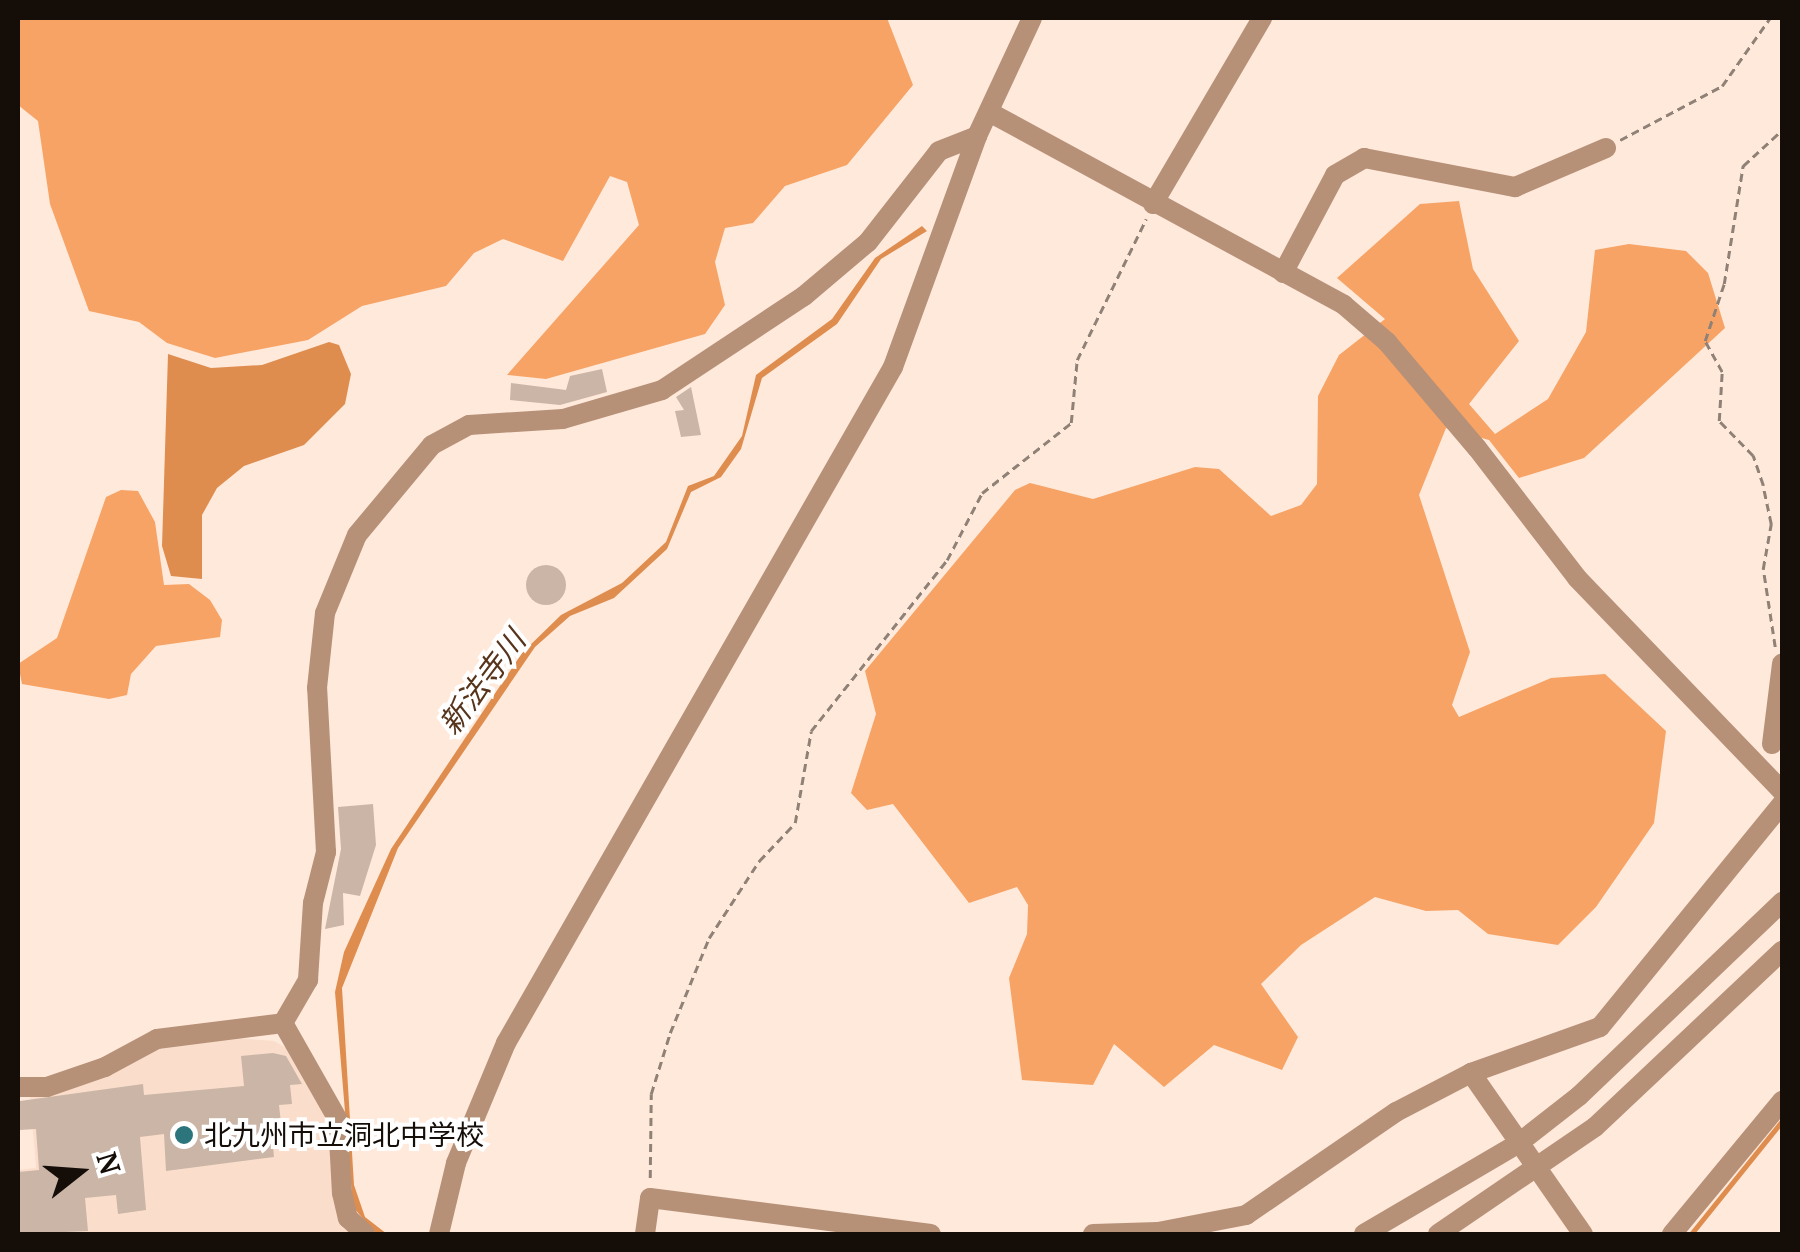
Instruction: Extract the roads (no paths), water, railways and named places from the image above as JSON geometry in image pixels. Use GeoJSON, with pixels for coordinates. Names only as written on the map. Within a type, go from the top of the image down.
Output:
{"type":"FeatureCollection","features":[{"type":"Feature","properties":{"kind":"street"},"geometry":{"type":"LineString","coordinates":[[438,1234],[456,1163],[506,1042],[893,367],[977,136],[1032,18]]}},
{"type":"Feature","properties":{"kind":"street"},"geometry":{"type":"LineString","coordinates":[[1153,204],[1262,18]]}},
{"type":"Feature","properties":{"kind":"street"},"geometry":{"type":"LineString","coordinates":[[989,112],[1344,305],[1387,342],[1577,578],[1782,791]]}},
{"type":"Feature","properties":{"kind":"street"},"geometry":{"type":"LineString","coordinates":[[283,1023],[308,980],[313,902],[326,852],[320,641],[338,568],[357,534],[448,434],[502,417],[563,420],[628,405],[698,368],[868,242],[940,151],[977,136]]}},
{"type":"Feature","properties":{"kind":"street"},"geometry":{"type":"LineString","coordinates":[[1283,273],[1335,175],[1364,158],[1514,187],[1606,148]]}},
{"type":"Feature","properties":{"kind":"street"},"geometry":{"type":"LineString","coordinates":[[1749,754],[1777,741],[1780,665]]}},
{"type":"Feature","properties":{"kind":"street"},"geometry":{"type":"LineString","coordinates":[[1093,1234],[1158,1232],[1246,1215],[1396,1112],[1471,1073],[1600,1027],[1782,804]]}},
{"type":"Feature","properties":{"kind":"street"},"geometry":{"type":"LineString","coordinates":[[1364,1234],[1518,1143],[1638,1046],[1782,902]]}},
{"type":"Feature","properties":{"kind":"street"},"geometry":{"type":"LineString","coordinates":[[1438,1234],[1539,1172],[1656,1076],[1782,951]]}},
{"type":"Feature","properties":{"kind":"street"},"geometry":{"type":"LineString","coordinates":[[18,1087],[105,1067],[157,1039],[283,1023]]}},
{"type":"Feature","properties":{"kind":"street"},"geometry":{"type":"LineString","coordinates":[[283,1023],[338,1120],[342,1193],[348,1218],[366,1234]]}},
{"type":"Feature","properties":{"kind":"street"},"geometry":{"type":"LineString","coordinates":[[1471,1073],[1583,1234]]}},
{"type":"Feature","properties":{"kind":"street"},"geometry":{"type":"LineString","coordinates":[[1672,1234],[1782,1101]]}},
{"type":"Feature","properties":{"kind":"street"},"geometry":{"type":"LineString","coordinates":[[645,1234],[650,1198],[931,1234]]}},
{"type":"Feature","properties":{"kind":"waterway"},"geometry":{"type":"LineString","coordinates":[[1691,1234],[1782,1121]]}},
{"type":"Feature","properties":{"kind":"place","name":"北九州市立洞北中学校"},"geometry":{"type":"Point","coordinates":[184,1135]}},
{"type":"Feature","properties":{"kind":"water label","name":"新法寺川"},"geometry":{"type":"Point","coordinates":[482,682]}}]}
